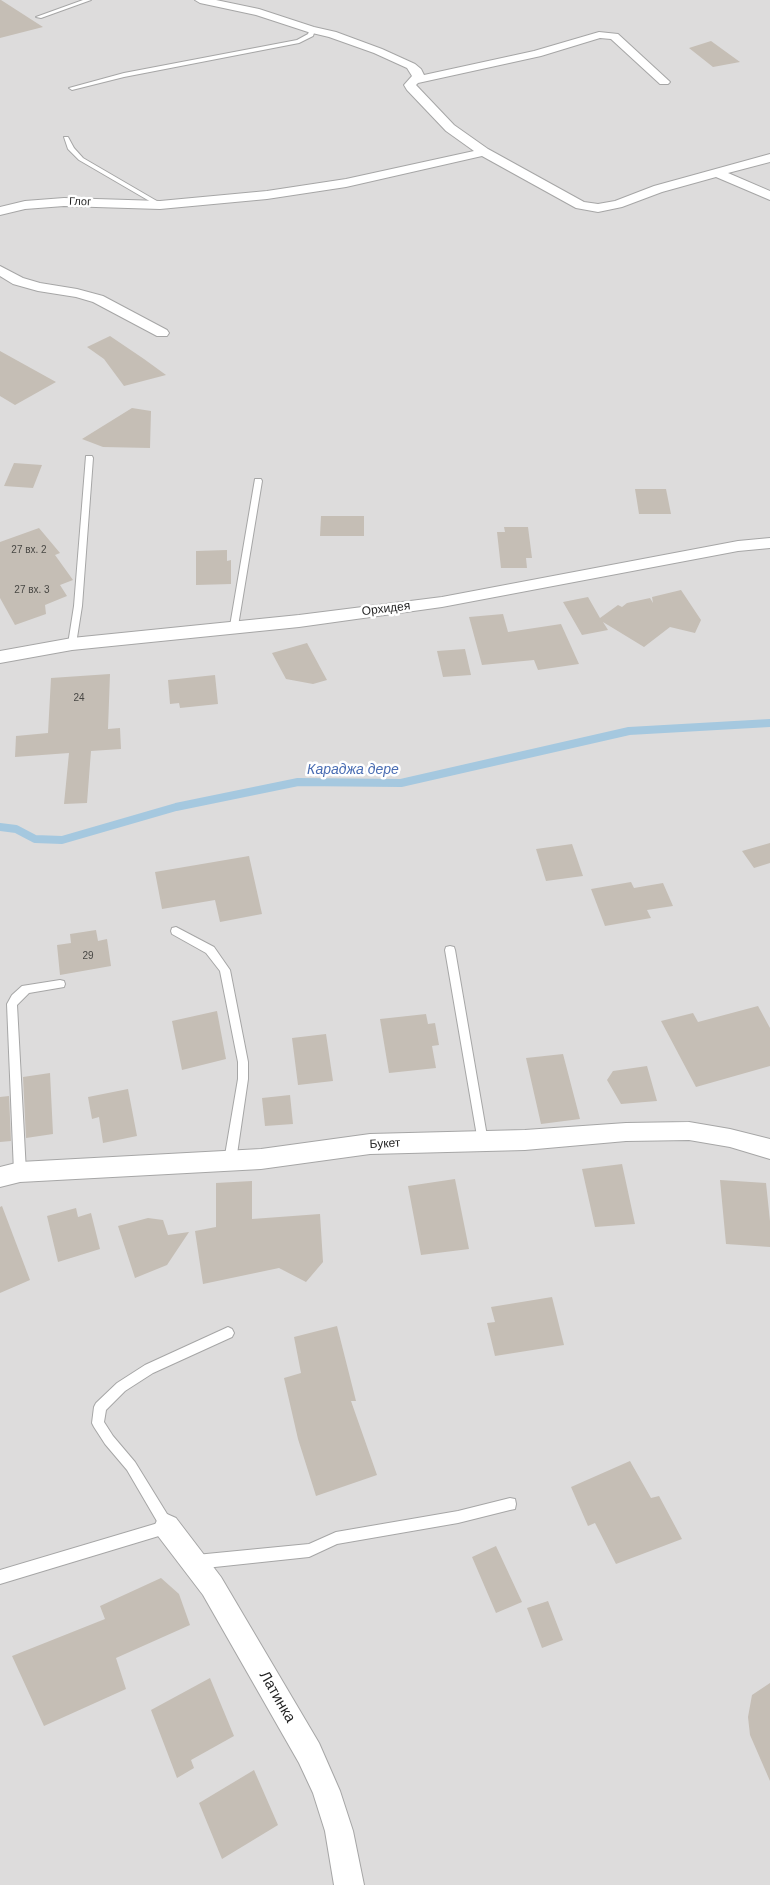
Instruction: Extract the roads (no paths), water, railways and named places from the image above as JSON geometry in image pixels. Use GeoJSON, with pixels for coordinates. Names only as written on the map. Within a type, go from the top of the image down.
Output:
{"type":"FeatureCollection","features":[{"type":"Feature","properties":{"kind":"street"},"geometry":{"type":"LineString","coordinates":[[200,0],[259,12],[312,30],[332,34],[378,51],[411,66],[417,71],[418,76],[410,84],[411,88],[450,128],[484,152],[580,205],[590,207],[618,204],[658,189],[770,158]]}},
{"type":"Feature","properties":{"kind":"street"},"geometry":{"type":"LineString","coordinates":[[414,81],[537,54],[599,35],[607,35],[614,36],[664,82]]}},
{"type":"Feature","properties":{"kind":"street","name":"Глог"},"geometry":{"type":"LineString","coordinates":[[0,210],[25,205],[64,202],[160,205],[267,195],[346,183],[484,152]]}},
{"type":"Feature","properties":{"kind":"street"},"geometry":{"type":"LineString","coordinates":[[717,173],[770,196]]}},
{"type":"Feature","properties":{"kind":"street"},"geometry":{"type":"LineString","coordinates":[[0,270],[18,281],[38,288],[77,293],[98,299],[162,333]]}},
{"type":"Feature","properties":{"kind":"street","name":"Орхидея"},"geometry":{"type":"LineString","coordinates":[[0,657],[72,644],[299,620],[442,602],[738,546],[770,543]]}},
{"type":"Feature","properties":{"kind":"street","name":"Букет"},"geometry":{"type":"LineString","coordinates":[[10,1174],[262,1160],[370,1144],[483,1142],[626,1132],[689,1131],[730,1138],[770,1149]]}},
{"type":"Feature","properties":{"kind":"street","name":"Латинка"},"geometry":{"type":"LineString","coordinates":[[167,1527],[212,1586],[309,1753],[326,1791],[339,1831],[349,1885]]}},
{"type":"Feature","properties":{"kind":"lane"},"geometry":{"type":"LineString","coordinates":[[39,17],[88,0]]}},
{"type":"Feature","properties":{"kind":"lane"},"geometry":{"type":"LineString","coordinates":[[72,88],[124,75],[299,41],[311,35],[312,30]]}},
{"type":"Feature","properties":{"kind":"lane"},"geometry":{"type":"LineString","coordinates":[[66,138],[71,149],[81,159],[160,205]]}},
{"type":"Feature","properties":{"kind":"lane"},"geometry":{"type":"LineString","coordinates":[[72,644],[78,606],[89,458]]}},
{"type":"Feature","properties":{"kind":"lane"},"geometry":{"type":"LineString","coordinates":[[234,626],[258,481]]}},
{"type":"Feature","properties":{"kind":"lane"},"geometry":{"type":"LineString","coordinates":[[176,931],[210,950],[225,970],[243,1062],[243,1079],[230,1161]]}},
{"type":"Feature","properties":{"kind":"lane"},"geometry":{"type":"LineString","coordinates":[[450,950],[483,1142]]}},
{"type":"Feature","properties":{"kind":"lane"},"geometry":{"type":"LineString","coordinates":[[10,1174],[12,1004],[26,989],[60,984]]}},
{"type":"Feature","properties":{"kind":"lane"},"geometry":{"type":"LineString","coordinates":[[0,1577],[167,1527],[131,1466],[109,1440],[98,1423],[100,1406],[121,1387],[150,1369],[228,1333]]}},
{"type":"Feature","properties":{"kind":"lane"},"geometry":{"type":"LineString","coordinates":[[195,1562],[309,1550],[336,1538],[458,1516],[510,1504]]}},
{"type":"Feature","properties":{"kind":"waterway","name":"Караджа дере"},"geometry":{"type":"LineString","coordinates":[[0,827],[16,829],[35,839],[62,840],[176,807],[298,782],[401,783],[629,731],[770,723]]}}]}
